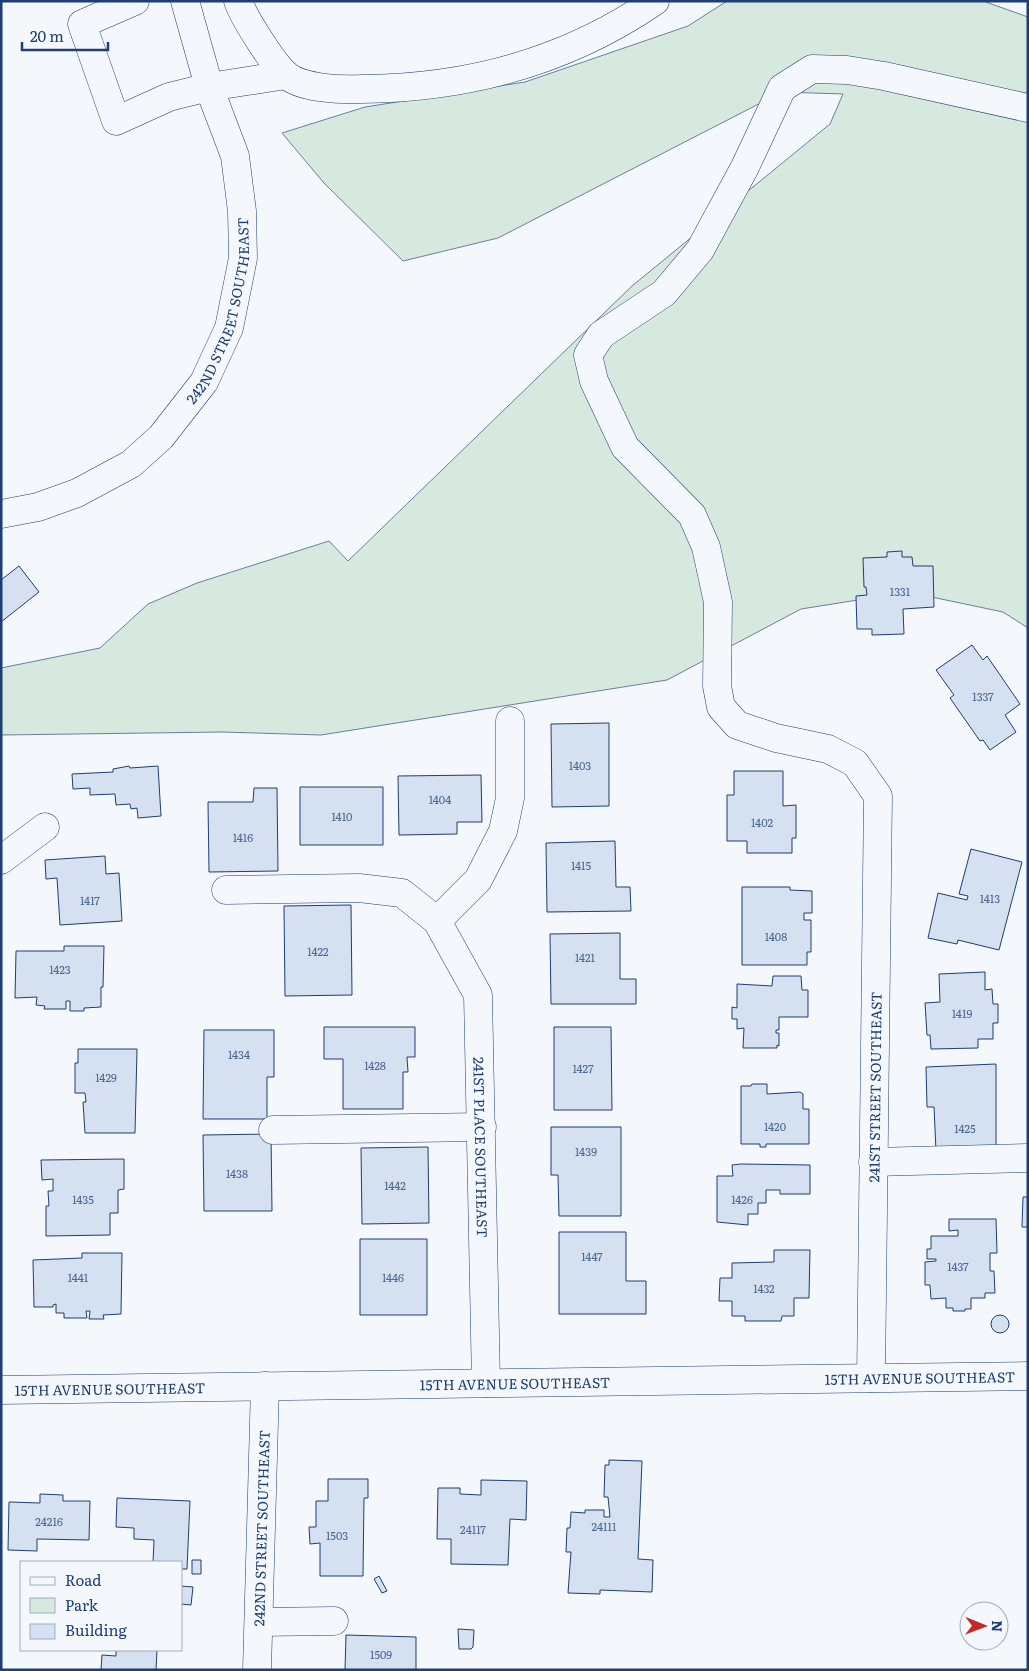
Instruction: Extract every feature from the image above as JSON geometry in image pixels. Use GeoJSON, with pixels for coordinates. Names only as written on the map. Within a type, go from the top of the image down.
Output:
{"type":"FeatureCollection","features":[{"type":"Feature","properties":{"kind":"street"},"geometry":{"type":"LineString","coordinates":[[135,1],[82,24],[116,121],[169,97],[286,75],[312,85],[343,90],[408,89],[455,83],[538,62],[573,48],[631,18],[655,1]]}},
{"type":"Feature","properties":{"kind":"street","name":"242ND STREET SOUTHEAST"},"geometry":{"type":"LineString","coordinates":[[1,514],[38,507],[77,493],[131,464],[162,437],[204,382],[229,328],[243,258],[242,211],[234,156],[209,88],[185,1]]}},
{"type":"Feature","properties":{"kind":"street"},"geometry":{"type":"LineString","coordinates":[[238,1],[243,16],[286,75]]}},
{"type":"Feature","properties":{"kind":"street","name":"241ST STREET SOUTHEAST"},"geometry":{"type":"LineString","coordinates":[[871,1378],[878,796],[856,764],[828,749],[776,738],[737,725],[721,707],[717,686],[718,602],[706,547],[692,515],[625,447],[594,381],[588,356],[601,335],[664,293],[700,250],[745,167],[782,88],[812,69],[847,70],[884,76],[1028,108]]}},
{"type":"Feature","properties":{"kind":"street"},"geometry":{"type":"LineString","coordinates":[[226,890],[359,888],[402,893],[437,921],[478,880],[502,831],[510,798],[510,721]]}},
{"type":"Feature","properties":{"kind":"street"},"geometry":{"type":"LineString","coordinates":[[1,860],[45,827]]}},
{"type":"Feature","properties":{"kind":"street","name":"241ST PLACE SOUTHEAST"},"geometry":{"type":"LineString","coordinates":[[437,921],[478,995],[486,1383]]}},
{"type":"Feature","properties":{"kind":"street"},"geometry":{"type":"LineString","coordinates":[[273,1130],[482,1127]]}},
{"type":"Feature","properties":{"kind":"street"},"geometry":{"type":"LineString","coordinates":[[874,1162],[1028,1158]]}},
{"type":"Feature","properties":{"kind":"street","name":"15TH AVENUE SOUTHEAST"},"geometry":{"type":"LineString","coordinates":[[1,1390],[1028,1376]]}},
{"type":"Feature","properties":{"kind":"street","name":"242ND STREET SOUTHEAST"},"geometry":{"type":"LineString","coordinates":[[258,1670],[265,1386]]}},
{"type":"Feature","properties":{"kind":"street"},"geometry":{"type":"LineString","coordinates":[[259,1622],[334,1621]]}},
{"type":"Feature","properties":{"kind":"green space"},"geometry":{"type":"Polygon","coordinates":[[[727,1],[983,1],[1028,17],[1028,628],[1003,612],[908,592],[801,609],[667,680],[321,735],[222,732],[1,735],[1,668],[100,648],[148,604],[197,583],[329,541],[348,561],[632,286],[830,124],[843,94],[782,92],[498,238],[403,261],[324,183],[282,133],[365,107],[525,82],[688,26],[727,1]]]}},
{"type":"Feature","properties":{"kind":"building"},"geometry":{"type":"Polygon","coordinates":[[[902,551],[902,557],[912,557],[913,566],[933,566],[934,607],[903,609],[904,634],[872,635],[872,629],[857,629],[856,596],[867,595],[866,587],[864,587],[863,558],[887,557],[887,552],[902,551]]]}},
{"type":"Feature","properties":{"kind":"building"},"geometry":{"type":"Polygon","coordinates":[[[19,566],[39,592],[1,622],[1,580],[19,566]]]}},
{"type":"Feature","properties":{"kind":"building"},"geometry":{"type":"Polygon","coordinates":[[[972,645],[983,660],[987,656],[1020,704],[1005,715],[1016,732],[990,750],[983,740],[980,741],[950,698],[954,695],[936,670],[972,645]]]}},
{"type":"Feature","properties":{"kind":"building"},"geometry":{"type":"Polygon","coordinates":[[[609,723],[609,806],[552,807],[551,724],[609,723]]]}},
{"type":"Feature","properties":{"kind":"building"},"geometry":{"type":"Polygon","coordinates":[[[129,766],[130,768],[158,766],[161,816],[138,818],[137,808],[131,809],[130,804],[116,805],[115,794],[90,795],[90,788],[73,789],[72,774],[113,772],[113,769],[129,766]]]}},
{"type":"Feature","properties":{"kind":"building"},"geometry":{"type":"Polygon","coordinates":[[[734,771],[783,771],[783,806],[796,805],[796,838],[792,838],[792,853],[747,853],[747,841],[727,841],[727,795],[734,795],[734,771]]]}},
{"type":"Feature","properties":{"kind":"building"},"geometry":{"type":"Polygon","coordinates":[[[481,775],[482,822],[457,822],[457,834],[399,835],[398,776],[481,775]]]}},
{"type":"Feature","properties":{"kind":"building"},"geometry":{"type":"Polygon","coordinates":[[[300,787],[383,787],[383,845],[300,845],[300,787]]]}},
{"type":"Feature","properties":{"kind":"building"},"geometry":{"type":"Polygon","coordinates":[[[254,788],[277,788],[278,871],[209,872],[208,802],[253,802],[254,788]]]}},
{"type":"Feature","properties":{"kind":"building"},"geometry":{"type":"Polygon","coordinates":[[[615,841],[616,887],[630,887],[631,911],[547,912],[546,843],[615,841]]]}},
{"type":"Feature","properties":{"kind":"building"},"geometry":{"type":"Polygon","coordinates":[[[971,849],[1022,862],[999,950],[958,940],[957,944],[928,938],[938,893],[967,900],[968,896],[959,894],[971,849]]]}},
{"type":"Feature","properties":{"kind":"building"},"geometry":{"type":"Polygon","coordinates":[[[105,856],[106,874],[119,873],[122,921],[60,925],[57,878],[46,879],[45,860],[105,856]]]}},
{"type":"Feature","properties":{"kind":"building"},"geometry":{"type":"Polygon","coordinates":[[[742,887],[790,887],[790,890],[812,891],[812,913],[804,913],[804,920],[811,920],[811,952],[807,952],[807,965],[742,965],[742,887]]]}},
{"type":"Feature","properties":{"kind":"building"},"geometry":{"type":"Polygon","coordinates":[[[351,905],[352,995],[285,996],[284,906],[351,905]]]}},
{"type":"Feature","properties":{"kind":"building"},"geometry":{"type":"Polygon","coordinates":[[[620,933],[620,979],[636,979],[636,1004],[551,1004],[550,934],[620,933]]]}},
{"type":"Feature","properties":{"kind":"building"},"geometry":{"type":"Polygon","coordinates":[[[64,946],[104,946],[101,1007],[84,1008],[84,1011],[70,1011],[70,1001],[66,1001],[66,1009],[44,1009],[45,1006],[36,1005],[37,997],[15,998],[16,951],[64,951],[64,946]]]}},
{"type":"Feature","properties":{"kind":"building"},"geometry":{"type":"Polygon","coordinates":[[[985,972],[985,990],[992,989],[993,1004],[998,1004],[998,1023],[993,1023],[993,1039],[978,1039],[978,1048],[931,1049],[930,1035],[927,1035],[925,1003],[940,1002],[939,974],[985,972]]]}},
{"type":"Feature","properties":{"kind":"building"},"geometry":{"type":"Polygon","coordinates":[[[773,976],[801,976],[802,990],[808,990],[808,1017],[779,1017],[779,1030],[776,1030],[776,1033],[779,1033],[779,1046],[777,1045],[777,1048],[743,1048],[744,1028],[737,1029],[737,1019],[732,1019],[732,1007],[737,1008],[737,984],[772,986],[773,976]]]}},
{"type":"Feature","properties":{"kind":"building"},"geometry":{"type":"Polygon","coordinates":[[[324,1027],[415,1027],[415,1057],[407,1057],[408,1072],[403,1072],[403,1109],[343,1109],[343,1059],[324,1059],[324,1027]]]}},
{"type":"Feature","properties":{"kind":"building"},"geometry":{"type":"Polygon","coordinates":[[[554,1027],[611,1027],[612,1110],[554,1110],[554,1027]]]}},
{"type":"Feature","properties":{"kind":"building"},"geometry":{"type":"Polygon","coordinates":[[[204,1030],[274,1030],[274,1077],[267,1077],[267,1119],[203,1119],[204,1030]]]}},
{"type":"Feature","properties":{"kind":"building"},"geometry":{"type":"Polygon","coordinates":[[[78,1049],[137,1049],[135,1133],[85,1133],[83,1102],[86,1102],[85,1093],[75,1093],[75,1063],[78,1063],[78,1049]]]}},
{"type":"Feature","properties":{"kind":"building"},"geometry":{"type":"Polygon","coordinates":[[[996,1064],[996,1149],[936,1151],[934,1107],[927,1107],[926,1067],[996,1064]]]}},
{"type":"Feature","properties":{"kind":"building"},"geometry":{"type":"Polygon","coordinates":[[[752,1084],[767,1084],[767,1094],[800,1092],[803,1094],[803,1109],[809,1109],[809,1144],[766,1144],[766,1147],[760,1147],[760,1144],[741,1144],[741,1086],[751,1086],[752,1084]]]}},
{"type":"Feature","properties":{"kind":"building"},"geometry":{"type":"Polygon","coordinates":[[[551,1127],[621,1127],[621,1216],[559,1216],[558,1175],[551,1175],[551,1127]]]}},
{"type":"Feature","properties":{"kind":"building"},"geometry":{"type":"Polygon","coordinates":[[[271,1134],[272,1211],[204,1211],[203,1135],[271,1134]]]}},
{"type":"Feature","properties":{"kind":"building"},"geometry":{"type":"Polygon","coordinates":[[[428,1147],[429,1223],[362,1224],[361,1148],[428,1147]]]}},
{"type":"Feature","properties":{"kind":"building"},"geometry":{"type":"Polygon","coordinates":[[[124,1159],[124,1189],[118,1190],[118,1213],[110,1213],[110,1235],[46,1236],[46,1206],[49,1206],[48,1191],[53,1191],[53,1179],[42,1180],[41,1160],[124,1159]]]}},
{"type":"Feature","properties":{"kind":"building"},"geometry":{"type":"Polygon","coordinates":[[[732,1165],[810,1165],[810,1194],[780,1194],[780,1190],[766,1190],[766,1203],[758,1203],[758,1214],[748,1214],[748,1225],[717,1222],[717,1176],[733,1176],[732,1165]]]}},
{"type":"Feature","properties":{"kind":"building"},"geometry":{"type":"Polygon","coordinates":[[[1023,1197],[1028,1197],[1028,1227],[1022,1227],[1023,1197]]]}},
{"type":"Feature","properties":{"kind":"building"},"geometry":{"type":"Polygon","coordinates":[[[949,1219],[996,1219],[997,1253],[990,1253],[990,1271],[994,1271],[995,1293],[985,1293],[985,1298],[971,1298],[971,1309],[965,1309],[965,1311],[953,1311],[953,1308],[946,1308],[946,1298],[931,1299],[930,1285],[925,1285],[925,1262],[936,1261],[936,1259],[927,1259],[927,1249],[931,1249],[931,1236],[958,1236],[958,1230],[949,1231],[949,1219]]]}},
{"type":"Feature","properties":{"kind":"building"},"geometry":{"type":"Polygon","coordinates":[[[559,1232],[626,1232],[626,1281],[646,1281],[646,1314],[559,1314],[559,1232]]]}},
{"type":"Feature","properties":{"kind":"building"},"geometry":{"type":"Polygon","coordinates":[[[360,1239],[427,1239],[427,1315],[360,1315],[360,1239]]]}},
{"type":"Feature","properties":{"kind":"building"},"geometry":{"type":"Polygon","coordinates":[[[774,1250],[810,1250],[809,1298],[794,1298],[794,1316],[782,1316],[781,1321],[745,1321],[745,1316],[732,1316],[732,1301],[719,1301],[720,1278],[732,1278],[732,1263],[774,1262],[774,1250]]]}},
{"type":"Feature","properties":{"kind":"building"},"geometry":{"type":"Polygon","coordinates":[[[82,1253],[122,1253],[121,1314],[103,1315],[104,1319],[89,1319],[90,1311],[86,1311],[87,1318],[64,1318],[64,1313],[56,1313],[56,1304],[53,1307],[34,1307],[33,1260],[82,1258],[82,1253]]]}},
{"type":"Feature","properties":{"kind":"building"},"geometry":{"type":"Polygon","coordinates":[[[1000,1315],[1006,1318],[1009,1324],[1006,1330],[1000,1333],[994,1330],[991,1324],[994,1318],[1000,1315]]]}},
{"type":"Feature","properties":{"kind":"building"},"geometry":{"type":"Polygon","coordinates":[[[609,1460],[642,1461],[638,1559],[653,1560],[652,1592],[600,1590],[600,1594],[568,1593],[571,1552],[566,1552],[567,1528],[570,1528],[571,1512],[585,1513],[585,1510],[604,1510],[604,1517],[610,1517],[608,1497],[604,1497],[605,1465],[609,1465],[609,1460]]]}},
{"type":"Feature","properties":{"kind":"building"},"geometry":{"type":"Polygon","coordinates":[[[328,1479],[368,1479],[368,1498],[364,1498],[363,1576],[320,1576],[320,1543],[310,1544],[309,1527],[316,1527],[316,1501],[328,1501],[328,1479]]]}},
{"type":"Feature","properties":{"kind":"building"},"geometry":{"type":"Polygon","coordinates":[[[481,1480],[527,1481],[526,1520],[510,1519],[508,1565],[451,1564],[451,1539],[437,1539],[438,1488],[460,1488],[460,1494],[481,1495],[481,1480]]]}},
{"type":"Feature","properties":{"kind":"building"},"geometry":{"type":"Polygon","coordinates":[[[40,1494],[63,1495],[63,1501],[90,1501],[89,1540],[37,1539],[37,1551],[8,1550],[9,1502],[40,1503],[40,1494]]]}},
{"type":"Feature","properties":{"kind":"building"},"geometry":{"type":"Polygon","coordinates":[[[117,1498],[190,1501],[187,1569],[182,1569],[182,1561],[153,1561],[154,1540],[134,1539],[134,1528],[116,1527],[117,1498]]]}},
{"type":"Feature","properties":{"kind":"building"},"geometry":{"type":"Polygon","coordinates":[[[192,1560],[201,1560],[201,1574],[192,1574],[192,1560]]]}},
{"type":"Feature","properties":{"kind":"building"},"geometry":{"type":"Polygon","coordinates":[[[379,1576],[387,1591],[382,1593],[374,1579],[379,1576]]]}},
{"type":"Feature","properties":{"kind":"building"},"geometry":{"type":"Polygon","coordinates":[[[182,1586],[193,1587],[191,1605],[182,1604],[182,1586]]]}},
{"type":"Feature","properties":{"kind":"building"},"geometry":{"type":"Polygon","coordinates":[[[458,1629],[474,1630],[473,1647],[471,1649],[459,1649],[458,1629]]]}},
{"type":"Feature","properties":{"kind":"building"},"geometry":{"type":"Polygon","coordinates":[[[346,1635],[416,1637],[416,1670],[345,1670],[346,1635]]]}},
{"type":"Feature","properties":{"kind":"building"},"geometry":{"type":"Polygon","coordinates":[[[116,1651],[157,1651],[156,1670],[101,1670],[102,1655],[116,1656],[116,1651]]]}}]}
